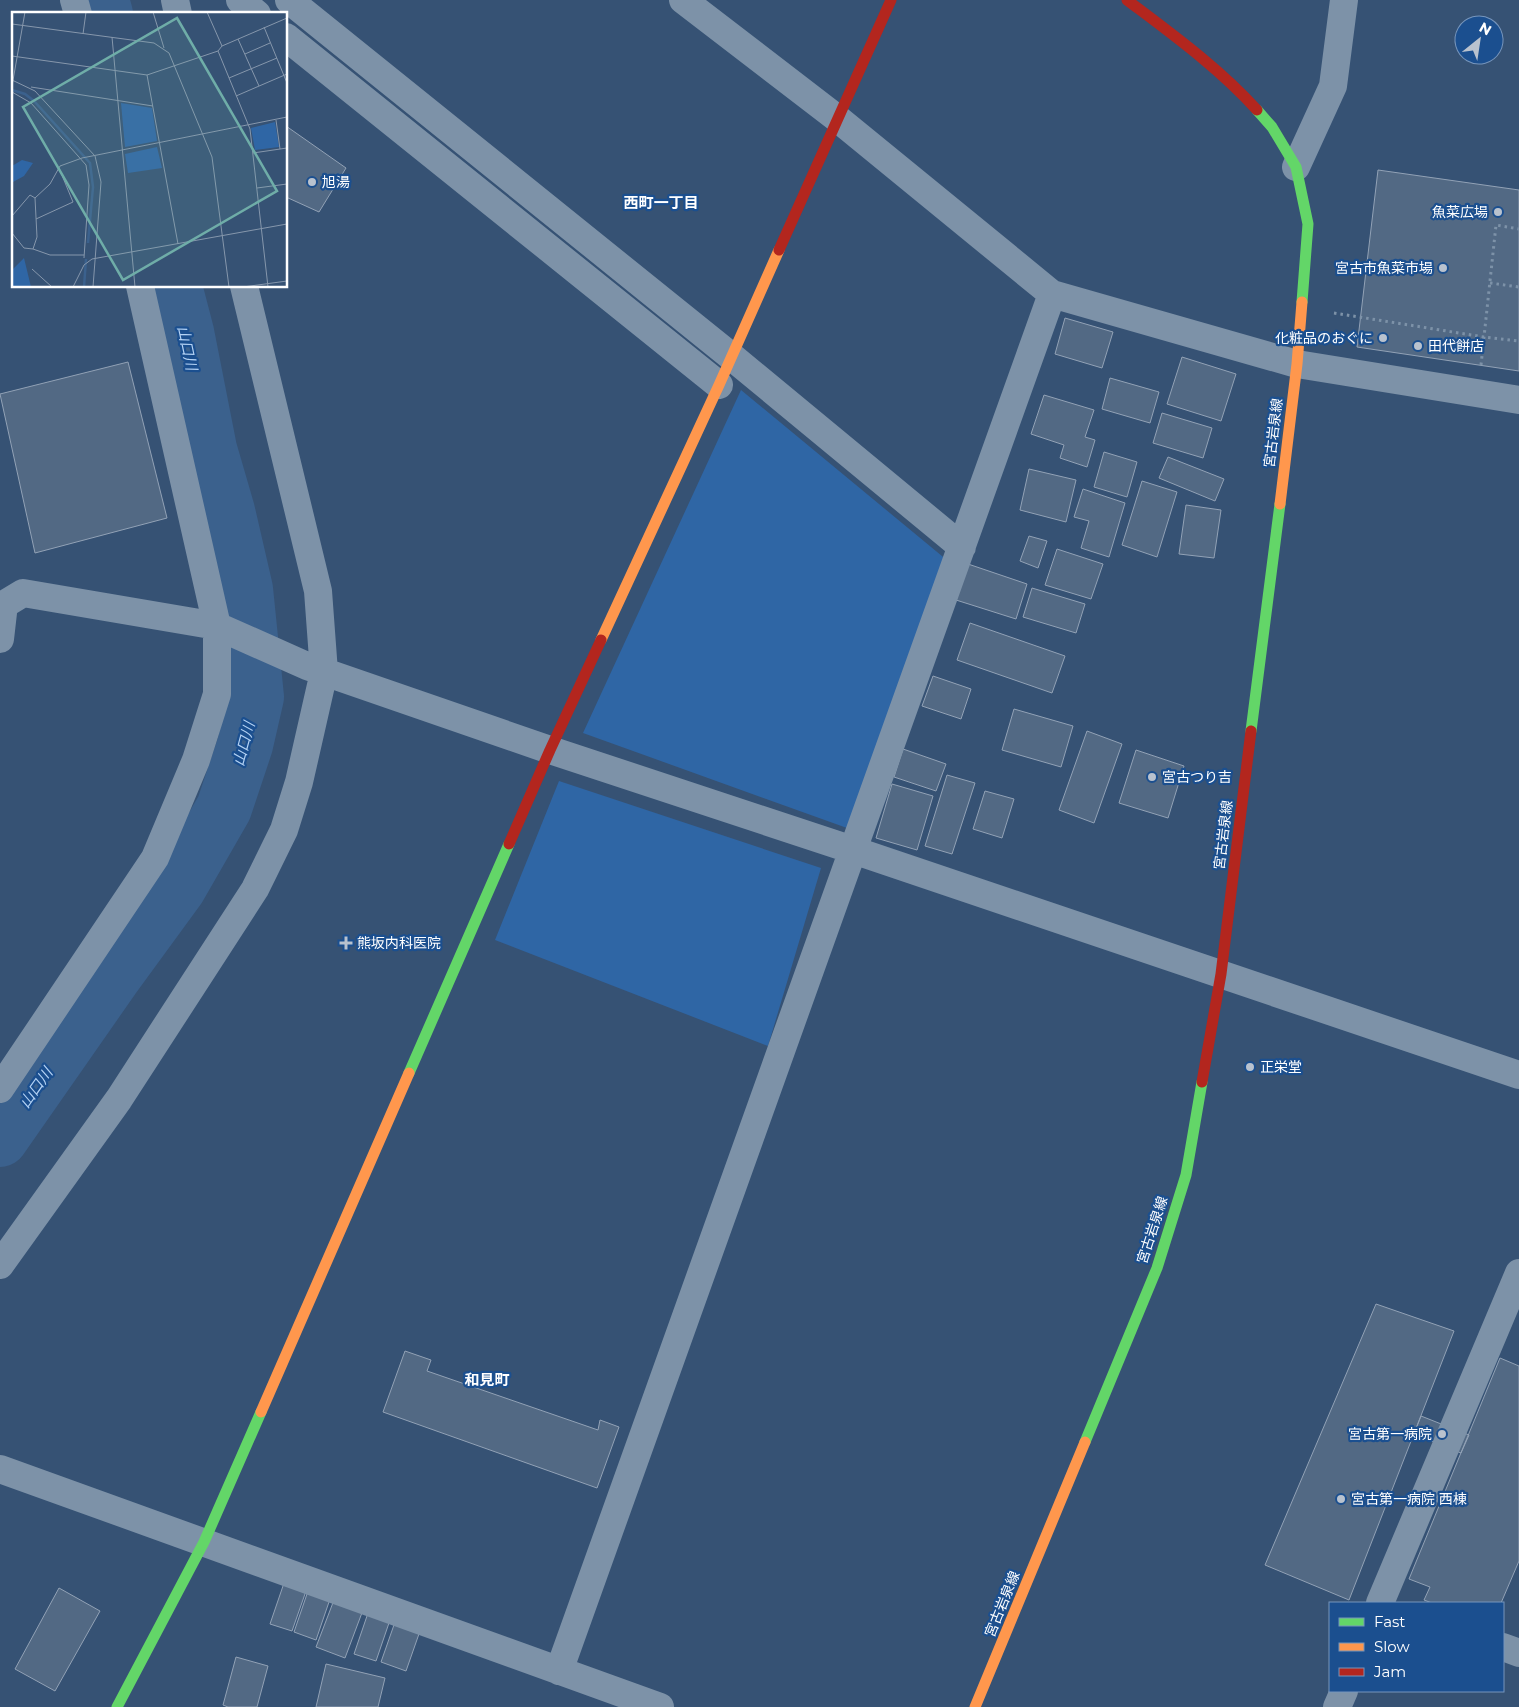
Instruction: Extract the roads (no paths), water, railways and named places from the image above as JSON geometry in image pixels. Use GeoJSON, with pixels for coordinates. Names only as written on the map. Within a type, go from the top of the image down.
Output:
{"type":"FeatureCollection","features":[{"type":"Feature","properties":{"kind":"street"},"geometry":{"type":"LineString","coordinates":[[240,0],[255,12]]}},
{"type":"Feature","properties":{"kind":"street"},"geometry":{"type":"LineString","coordinates":[[289,0],[732,357],[962,547]]}},
{"type":"Feature","properties":{"kind":"street"},"geometry":{"type":"LineString","coordinates":[[683,0],[838,119],[1052,294],[1297,364],[1519,400]]}},
{"type":"Feature","properties":{"kind":"street"},"geometry":{"type":"LineString","coordinates":[[117,1707],[204,1542],[550,750],[732,357],[891,0]]}},
{"type":"Feature","properties":{"kind":"street","name":"宮古岩泉線"},"geometry":{"type":"LineString","coordinates":[[975,1707],[1157,1268],[1186,1175],[1221,974],[1297,364],[1308,224],[1296,167],[1272,127],[1237,88],[1127,0]]}},
{"type":"Feature","properties":{"kind":"street"},"geometry":{"type":"LineString","coordinates":[[1296,167],[1333,86],[1344,0]]}},
{"type":"Feature","properties":{"kind":"street"},"geometry":{"type":"LineString","coordinates":[[288,39],[719,385]]}},
{"type":"Feature","properties":{"kind":"street"},"geometry":{"type":"LineString","coordinates":[[0,1090],[155,858],[196,760],[217,694],[217,626],[140,288]]}},
{"type":"Feature","properties":{"kind":"street"},"geometry":{"type":"LineString","coordinates":[[0,1265],[119,1099],[255,889],[284,830],[300,782],[316,669],[318,591],[244,288]]}},
{"type":"Feature","properties":{"kind":"street"},"geometry":{"type":"LineString","coordinates":[[559,1671],[1052,294]]}},
{"type":"Feature","properties":{"kind":"street"},"geometry":{"type":"LineString","coordinates":[[0,639],[2,605],[23,593],[217,626],[316,669],[550,750],[854,850],[1519,1076]]}},
{"type":"Feature","properties":{"kind":"street"},"geometry":{"type":"LineString","coordinates":[[1386,1602],[1509,1326],[1519,1273]]}},
{"type":"Feature","properties":{"kind":"street"},"geometry":{"type":"LineString","coordinates":[[0,1469],[660,1707]]}},
{"type":"Feature","properties":{"kind":"street"},"geometry":{"type":"LineString","coordinates":[[1504,1646],[1519,1653]]}},
{"type":"Feature","properties":{"kind":"street"},"geometry":{"type":"LineString","coordinates":[[1337,1707],[1344,1692]]}},
{"type":"Feature","properties":{"kind":"waterway","name":"山口川"},"geometry":{"type":"LineString","coordinates":[[101,0],[104,12]]}},
{"type":"Feature","properties":{"kind":"waterway","name":"山口川"},"geometry":{"type":"LineString","coordinates":[[0,1139],[113,977],[178,888],[224,808],[245,745],[256,697],[245,589],[227,511],[209,449],[186,332],[175,288]]}},
{"type":"Feature","properties":{"kind":"place","name":"旭湯"},"geometry":{"type":"Point","coordinates":[312,182]}},
{"type":"Feature","properties":{"kind":"place","name":"魚菜広場"},"geometry":{"type":"Point","coordinates":[1498,212]}},
{"type":"Feature","properties":{"kind":"place","name":"宮古市魚菜市場"},"geometry":{"type":"Point","coordinates":[1443,268]}},
{"type":"Feature","properties":{"kind":"place","name":"化粧品のおぐに"},"geometry":{"type":"Point","coordinates":[1383,338]}},
{"type":"Feature","properties":{"kind":"place","name":"田代餅店"},"geometry":{"type":"Point","coordinates":[1418,346]}},
{"type":"Feature","properties":{"kind":"place","name":"宮古つり吉"},"geometry":{"type":"Point","coordinates":[1152,777]}},
{"type":"Feature","properties":{"kind":"place","name":"熊坂内科医院"},"geometry":{"type":"Point","coordinates":[346,943]}},
{"type":"Feature","properties":{"kind":"place","name":"正栄堂"},"geometry":{"type":"Point","coordinates":[1250,1067]}},
{"type":"Feature","properties":{"kind":"place","name":"宮古第一病院"},"geometry":{"type":"Point","coordinates":[1442,1434]}},
{"type":"Feature","properties":{"kind":"place","name":"宮古第一病院 西棟"},"geometry":{"type":"Point","coordinates":[1341,1499]}},
{"type":"Feature","properties":{"kind":"district","name":"西町一丁目"},"geometry":{"type":"Point","coordinates":[661,203]}},
{"type":"Feature","properties":{"kind":"district","name":"和見町"},"geometry":{"type":"Point","coordinates":[487,1380]}}]}
